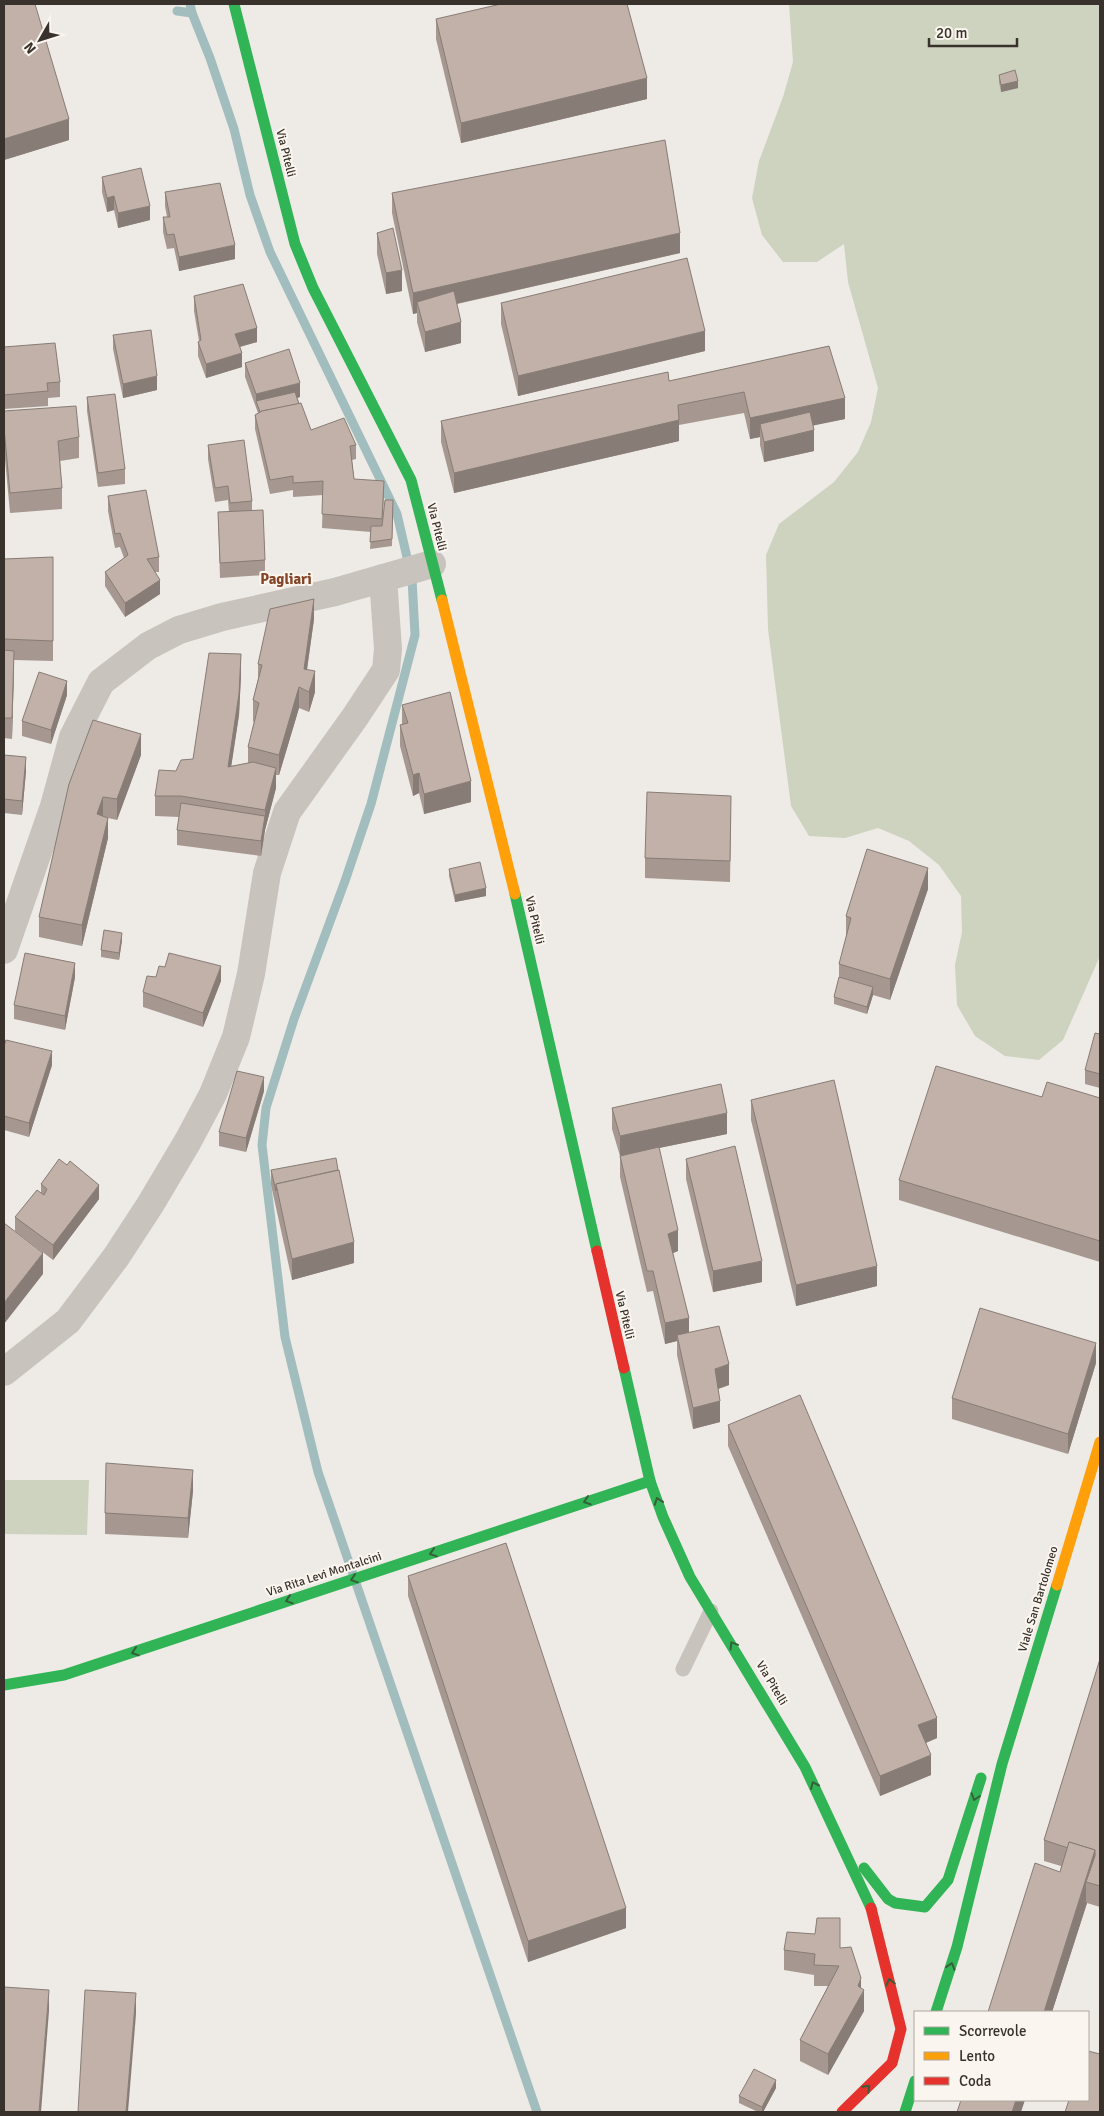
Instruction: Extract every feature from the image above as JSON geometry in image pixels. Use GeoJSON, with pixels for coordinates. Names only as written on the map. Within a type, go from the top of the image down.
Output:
{"type":"FeatureCollection","features":[{"type":"Feature","properties":{"kind":"main road","name":"Via Pitelli"},"geometry":{"type":"LineString","coordinates":[[234,4],[295,244],[313,288],[411,480],[500,830],[650,1482],[690,1577],[805,1767],[874,1915],[901,2029],[892,2063],[842,2112]]}},
{"type":"Feature","properties":{"kind":"main road","name":"Viale San Bartolomeo"},"geometry":{"type":"LineString","coordinates":[[936,2011],[957,1948],[1002,1764],[1100,1442]]}},
{"type":"Feature","properties":{"kind":"main road","name":"Via Rita Levi Montalcini"},"geometry":{"type":"LineString","coordinates":[[4,1685],[64,1675],[650,1482]]}},
{"type":"Feature","properties":{"kind":"main road","name":"Via Pitelli"},"geometry":{"type":"LineString","coordinates":[[834,1830],[888,1899],[895,1903],[925,1907],[948,1880],[982,1777],[988,1765],[1002,1764]]}},
{"type":"Feature","properties":{"kind":"main road"},"geometry":{"type":"LineString","coordinates":[[905,2112],[914,2084]]}},
{"type":"Feature","properties":{"kind":"street"},"geometry":{"type":"LineString","coordinates":[[4,950],[54,806],[73,737],[100,682],[148,646],[180,630],[222,617],[292,603],[431,564]]}},
{"type":"Feature","properties":{"kind":"street"},"geometry":{"type":"LineString","coordinates":[[4,1372],[68,1321],[116,1256],[150,1205],[213,1094],[236,1037],[251,974],[267,873],[287,812],[356,717],[386,670],[388,649],[387,577]]}},
{"type":"Feature","properties":{"kind":"lane"},"geometry":{"type":"LineString","coordinates":[[684,1669],[711,1611]]}},
{"type":"Feature","properties":{"kind":"green space"},"geometry":{"type":"Polygon","coordinates":[[[789,4],[1100,4],[1100,956],[1063,1040],[1039,1060],[1005,1056],[975,1036],[957,1005],[955,965],[962,932],[961,896],[939,865],[909,841],[878,828],[845,838],[809,836],[791,806],[768,629],[766,555],[779,524],[834,482],[858,452],[871,422],[878,388],[848,282],[844,244],[817,262],[783,262],[762,235],[752,198],[759,161],[783,97],[793,62],[789,4]]]}},
{"type":"Feature","properties":{"kind":"green space"},"geometry":{"type":"Polygon","coordinates":[[[4,1480],[89,1480],[87,1535],[4,1534],[4,1480]]]}},
{"type":"Feature","properties":{"kind":"building"},"geometry":{"type":"Polygon","coordinates":[[[4,4],[35,4],[69,119],[4,139],[4,4]]]}},
{"type":"Feature","properties":{"kind":"building"},"geometry":{"type":"Polygon","coordinates":[[[501,4],[627,4],[647,78],[461,123],[436,19],[501,4]]]}},
{"type":"Feature","properties":{"kind":"building"},"geometry":{"type":"Polygon","coordinates":[[[1015,70],[1018,81],[1001,85],[999,75],[1015,70]]]}},
{"type":"Feature","properties":{"kind":"building"},"geometry":{"type":"Polygon","coordinates":[[[665,140],[680,233],[413,293],[392,193],[665,140]]]}},
{"type":"Feature","properties":{"kind":"building"},"geometry":{"type":"Polygon","coordinates":[[[141,168],[150,206],[118,213],[114,196],[107,198],[102,177],[141,168]]]}},
{"type":"Feature","properties":{"kind":"building"},"geometry":{"type":"Polygon","coordinates":[[[220,183],[235,245],[179,257],[174,234],[167,235],[163,217],[170,217],[165,192],[220,183]]]}},
{"type":"Feature","properties":{"kind":"building"},"geometry":{"type":"Polygon","coordinates":[[[393,228],[402,270],[386,273],[377,233],[393,228]]]}},
{"type":"Feature","properties":{"kind":"building"},"geometry":{"type":"Polygon","coordinates":[[[687,258],[705,331],[518,376],[501,303],[687,258]]]}},
{"type":"Feature","properties":{"kind":"building"},"geometry":{"type":"Polygon","coordinates":[[[243,284],[257,328],[235,334],[242,353],[206,364],[198,342],[201,340],[194,296],[243,284]]]}},
{"type":"Feature","properties":{"kind":"building"},"geometry":{"type":"Polygon","coordinates":[[[454,291],[461,322],[425,332],[417,302],[454,291]]]}},
{"type":"Feature","properties":{"kind":"building"},"geometry":{"type":"Polygon","coordinates":[[[151,330],[157,376],[123,384],[113,335],[151,330]]]}},
{"type":"Feature","properties":{"kind":"building"},"geometry":{"type":"Polygon","coordinates":[[[55,343],[60,382],[47,383],[48,391],[4,395],[4,347],[55,343]]]}},
{"type":"Feature","properties":{"kind":"building"},"geometry":{"type":"Polygon","coordinates":[[[829,346],[845,398],[750,418],[744,392],[678,405],[679,420],[454,473],[441,421],[668,372],[669,381],[829,346]]]}},
{"type":"Feature","properties":{"kind":"building"},"geometry":{"type":"Polygon","coordinates":[[[289,349],[300,383],[256,394],[245,363],[289,349]]]}},
{"type":"Feature","properties":{"kind":"building"},"geometry":{"type":"Polygon","coordinates":[[[295,392],[299,404],[260,412],[256,401],[295,392]]]}},
{"type":"Feature","properties":{"kind":"building"},"geometry":{"type":"Polygon","coordinates":[[[115,394],[125,469],[98,473],[87,397],[115,394]]]}},
{"type":"Feature","properties":{"kind":"building"},"geometry":{"type":"Polygon","coordinates":[[[301,403],[311,430],[344,418],[356,445],[350,446],[354,479],[384,481],[382,519],[322,514],[323,481],[293,483],[293,476],[270,480],[255,415],[262,411],[301,403]]]}},
{"type":"Feature","properties":{"kind":"building"},"geometry":{"type":"Polygon","coordinates":[[[76,406],[79,437],[58,441],[62,488],[10,493],[4,411],[76,406]]]}},
{"type":"Feature","properties":{"kind":"building"},"geometry":{"type":"Polygon","coordinates":[[[810,412],[814,430],[764,442],[760,424],[810,412]]]}},
{"type":"Feature","properties":{"kind":"building"},"geometry":{"type":"Polygon","coordinates":[[[244,440],[252,501],[230,503],[228,486],[215,488],[208,445],[244,440]]]}},
{"type":"Feature","properties":{"kind":"building"},"geometry":{"type":"Polygon","coordinates":[[[146,490],[159,557],[147,559],[160,580],[125,603],[105,572],[128,555],[120,533],[115,534],[108,496],[146,490]]]}},
{"type":"Feature","properties":{"kind":"building"},"geometry":{"type":"Polygon","coordinates":[[[385,500],[393,500],[392,539],[370,542],[371,526],[382,526],[385,500]]]}},
{"type":"Feature","properties":{"kind":"building"},"geometry":{"type":"Polygon","coordinates":[[[263,510],[265,560],[220,563],[218,512],[263,510]]]}},
{"type":"Feature","properties":{"kind":"building"},"geometry":{"type":"Polygon","coordinates":[[[53,557],[53,641],[4,639],[4,559],[53,557]]]}},
{"type":"Feature","properties":{"kind":"building"},"geometry":{"type":"Polygon","coordinates":[[[314,599],[304,669],[315,671],[309,692],[299,687],[279,755],[248,747],[259,703],[253,700],[262,665],[258,664],[270,609],[314,599]]]}},
{"type":"Feature","properties":{"kind":"building"},"geometry":{"type":"Polygon","coordinates":[[[4,650],[14,651],[12,718],[4,718],[4,650]]]}},
{"type":"Feature","properties":{"kind":"building"},"geometry":{"type":"Polygon","coordinates":[[[209,653],[241,654],[239,694],[228,767],[253,762],[276,768],[265,810],[181,796],[155,796],[159,770],[176,771],[181,760],[193,759],[209,653]]]}},
{"type":"Feature","properties":{"kind":"building"},"geometry":{"type":"Polygon","coordinates":[[[39,672],[67,681],[51,730],[22,721],[39,672]]]}},
{"type":"Feature","properties":{"kind":"building"},"geometry":{"type":"Polygon","coordinates":[[[450,692],[471,781],[424,794],[419,773],[413,775],[400,725],[408,723],[402,705],[450,692]]]}},
{"type":"Feature","properties":{"kind":"building"},"geometry":{"type":"Polygon","coordinates":[[[93,720],[141,734],[117,799],[103,797],[97,814],[108,818],[82,925],[39,917],[69,784],[93,720]]]}},
{"type":"Feature","properties":{"kind":"building"},"geometry":{"type":"Polygon","coordinates":[[[4,755],[26,757],[22,801],[4,799],[4,755]]]}},
{"type":"Feature","properties":{"kind":"building"},"geometry":{"type":"Polygon","coordinates":[[[647,792],[731,796],[730,861],[645,858],[647,792]]]}},
{"type":"Feature","properties":{"kind":"building"},"geometry":{"type":"Polygon","coordinates":[[[181,803],[265,816],[261,841],[177,830],[181,803]]]}},
{"type":"Feature","properties":{"kind":"building"},"geometry":{"type":"Polygon","coordinates":[[[867,849],[928,868],[890,979],[839,964],[851,918],[846,916],[867,849]]]}},
{"type":"Feature","properties":{"kind":"building"},"geometry":{"type":"Polygon","coordinates":[[[480,862],[486,888],[455,895],[449,869],[480,862]]]}},
{"type":"Feature","properties":{"kind":"building"},"geometry":{"type":"Polygon","coordinates":[[[104,930],[122,933],[119,953],[101,950],[104,930]]]}},
{"type":"Feature","properties":{"kind":"building"},"geometry":{"type":"Polygon","coordinates":[[[25,953],[75,963],[65,1016],[14,1005],[25,953]]]}},
{"type":"Feature","properties":{"kind":"building"},"geometry":{"type":"Polygon","coordinates":[[[169,953],[221,966],[203,1013],[143,992],[147,976],[156,977],[159,966],[165,967],[169,953]]]}},
{"type":"Feature","properties":{"kind":"building"},"geometry":{"type":"Polygon","coordinates":[[[839,977],[873,987],[867,1007],[834,997],[839,977]]]}},
{"type":"Feature","properties":{"kind":"building"},"geometry":{"type":"Polygon","coordinates":[[[1095,1033],[1100,1034],[1100,1074],[1085,1070],[1095,1033]]]}},
{"type":"Feature","properties":{"kind":"building"},"geometry":{"type":"Polygon","coordinates":[[[6,1040],[52,1051],[29,1123],[4,1116],[4,1046],[6,1040]]]}},
{"type":"Feature","properties":{"kind":"building"},"geometry":{"type":"Polygon","coordinates":[[[936,1066],[1042,1097],[1047,1082],[1100,1098],[1100,1241],[899,1180],[936,1066]]]}},
{"type":"Feature","properties":{"kind":"building"},"geometry":{"type":"Polygon","coordinates":[[[237,1071],[264,1077],[246,1138],[219,1132],[237,1071]]]}},
{"type":"Feature","properties":{"kind":"building"},"geometry":{"type":"Polygon","coordinates":[[[834,1080],[877,1266],[796,1285],[751,1100],[834,1080]]]}},
{"type":"Feature","properties":{"kind":"building"},"geometry":{"type":"Polygon","coordinates":[[[721,1084],[727,1113],[620,1136],[612,1108],[721,1084]]]}},
{"type":"Feature","properties":{"kind":"building"},"geometry":{"type":"Polygon","coordinates":[[[735,1146],[762,1261],[713,1271],[686,1159],[735,1146]]]}},
{"type":"Feature","properties":{"kind":"building"},"geometry":{"type":"Polygon","coordinates":[[[659,1147],[678,1230],[668,1234],[689,1318],[665,1323],[653,1271],[647,1271],[620,1156],[659,1147]]]}},
{"type":"Feature","properties":{"kind":"building"},"geometry":{"type":"Polygon","coordinates":[[[336,1158],[338,1170],[276,1184],[276,1191],[271,1170],[336,1158]]]}},
{"type":"Feature","properties":{"kind":"building"},"geometry":{"type":"Polygon","coordinates":[[[59,1159],[67,1165],[70,1161],[99,1185],[53,1245],[15,1217],[37,1190],[44,1195],[47,1189],[41,1184],[59,1159]]]}},
{"type":"Feature","properties":{"kind":"building"},"geometry":{"type":"Polygon","coordinates":[[[339,1170],[354,1242],[292,1259],[276,1184],[339,1170]]]}},
{"type":"Feature","properties":{"kind":"building"},"geometry":{"type":"Polygon","coordinates":[[[4,1223],[43,1253],[4,1303],[4,1223]]]}},
{"type":"Feature","properties":{"kind":"building"},"geometry":{"type":"Polygon","coordinates":[[[980,1308],[1096,1343],[1068,1434],[952,1398],[980,1308]]]}},
{"type":"Feature","properties":{"kind":"building"},"geometry":{"type":"Polygon","coordinates":[[[719,1326],[729,1364],[715,1369],[720,1401],[693,1408],[677,1335],[719,1326]]]}},
{"type":"Feature","properties":{"kind":"building"},"geometry":{"type":"Polygon","coordinates":[[[800,1395],[937,1718],[918,1725],[931,1755],[880,1776],[728,1425],[800,1395]]]}},
{"type":"Feature","properties":{"kind":"building"},"geometry":{"type":"Polygon","coordinates":[[[106,1463],[193,1470],[188,1518],[105,1513],[106,1463]]]}},
{"type":"Feature","properties":{"kind":"building"},"geometry":{"type":"Polygon","coordinates":[[[506,1543],[626,1908],[528,1941],[408,1576],[506,1543]]]}},
{"type":"Feature","properties":{"kind":"building"},"geometry":{"type":"Polygon","coordinates":[[[1100,1659],[1100,1886],[1086,1882],[1095,1856],[1095,1850],[1069,1842],[1068,1848],[1044,1840],[1100,1659]]]}},
{"type":"Feature","properties":{"kind":"building"},"geometry":{"type":"Polygon","coordinates":[[[1069,1842],[1095,1850],[1044,2011],[988,2011],[1035,1863],[1060,1872],[1069,1842]]]}},
{"type":"Feature","properties":{"kind":"building"},"geometry":{"type":"Polygon","coordinates":[[[817,1918],[840,1918],[840,1948],[851,1947],[861,1978],[858,1986],[864,1990],[828,2054],[800,2040],[839,1966],[814,1965],[815,1954],[784,1950],[787,1932],[815,1934],[817,1918]]]}},
{"type":"Feature","properties":{"kind":"building"},"geometry":{"type":"Polygon","coordinates":[[[4,1987],[49,1990],[39,2112],[4,2112],[4,1987]]]}},
{"type":"Feature","properties":{"kind":"building"},"geometry":{"type":"Polygon","coordinates":[[[85,1990],[136,1993],[126,2112],[78,2112],[85,1990]]]}},
{"type":"Feature","properties":{"kind":"building"},"geometry":{"type":"Polygon","coordinates":[[[1089,2051],[1100,2054],[1100,2112],[1065,2112],[1069,2101],[1089,2101],[1089,2051]]]}},
{"type":"Feature","properties":{"kind":"building"},"geometry":{"type":"Polygon","coordinates":[[[754,2069],[776,2080],[762,2107],[739,2096],[754,2069]]]}},
{"type":"Feature","properties":{"kind":"building"},"geometry":{"type":"Polygon","coordinates":[[[961,2101],[1016,2101],[1012,2112],[957,2112],[961,2101]]]}},
{"type":"Feature","properties":{"kind":"waterway"},"geometry":{"type":"LineString","coordinates":[[190,4],[234,129],[250,195],[270,252],[397,514],[412,579],[415,635],[371,804],[294,1019],[266,1108],[262,1145],[285,1337],[318,1472],[537,2112]]}},
{"type":"Feature","properties":{"kind":"waterway"},"geometry":{"type":"LineString","coordinates":[[177,11],[192,13]]}},
{"type":"Feature","properties":{"kind":"traffic: fast"},"geometry":{"type":"LineString","coordinates":[[234,4],[295,244],[313,288],[411,480],[442,600]]}},
{"type":"Feature","properties":{"kind":"traffic: fast"},"geometry":{"type":"LineString","coordinates":[[515,894],[597,1251]]}},
{"type":"Feature","properties":{"kind":"traffic: fast"},"geometry":{"type":"LineString","coordinates":[[624,1368],[650,1481],[663,1517],[690,1577],[805,1767],[871,1908]]}},
{"type":"Feature","properties":{"kind":"traffic: fast"},"geometry":{"type":"LineString","coordinates":[[4,1685],[64,1675],[650,1481]]}},
{"type":"Feature","properties":{"kind":"traffic: fast"},"geometry":{"type":"LineString","coordinates":[[936,2011],[957,1947],[1002,1764],[1057,1585]]}},
{"type":"Feature","properties":{"kind":"traffic: fast"},"geometry":{"type":"LineString","coordinates":[[864,1868],[888,1899],[895,1903],[925,1907],[948,1880],[981,1778]]}},
{"type":"Feature","properties":{"kind":"traffic: fast"},"geometry":{"type":"LineString","coordinates":[[905,2112],[914,2084]]}},
{"type":"Feature","properties":{"kind":"traffic: slow"},"geometry":{"type":"LineString","coordinates":[[442,600],[515,894]]}},
{"type":"Feature","properties":{"kind":"traffic: slow"},"geometry":{"type":"LineString","coordinates":[[1057,1585],[1100,1442]]}},
{"type":"Feature","properties":{"kind":"traffic: jam"},"geometry":{"type":"LineString","coordinates":[[597,1251],[624,1368]]}},
{"type":"Feature","properties":{"kind":"traffic: jam"},"geometry":{"type":"LineString","coordinates":[[842,2112],[892,2063],[901,2029],[871,1908]]}},
{"type":"Feature","properties":{"kind":"district","name":"Pagliari"},"geometry":{"type":"Point","coordinates":[286,579]}}]}
